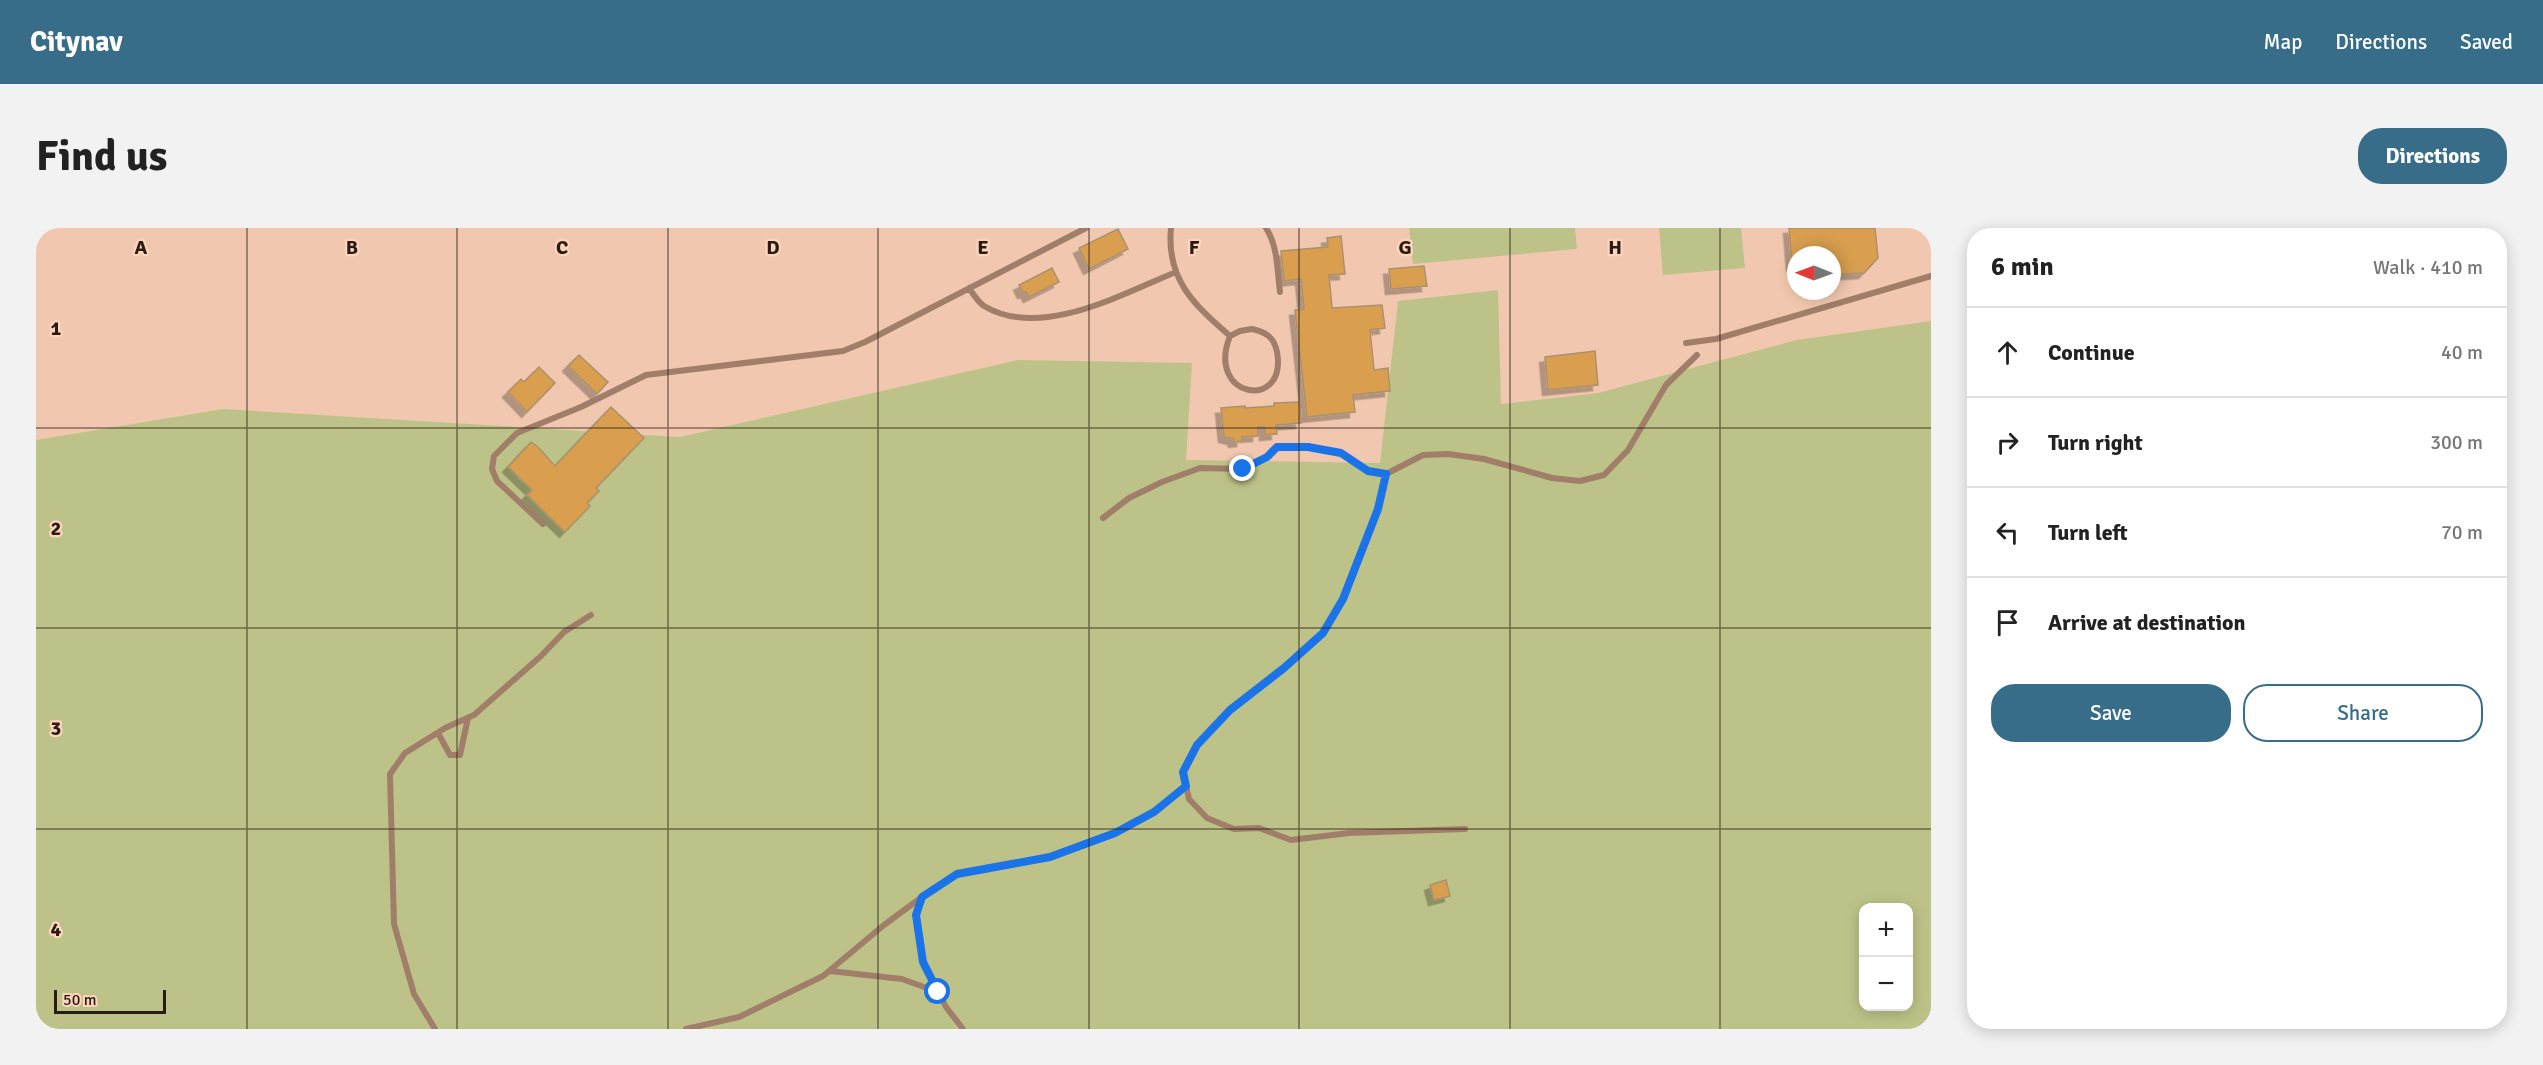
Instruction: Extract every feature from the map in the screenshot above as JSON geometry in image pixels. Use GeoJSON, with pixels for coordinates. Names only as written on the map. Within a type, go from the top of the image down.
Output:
{"type":"FeatureCollection","features":[{"type":"Feature","properties":{"kind":"lane"},"geometry":{"type":"LineString","coordinates":[[543,524],[497,481],[492,469],[494,456],[517,433],[581,407],[623,384],[646,375],[843,351],[1086,228]]}},
{"type":"Feature","properties":{"kind":"lane"},"geometry":{"type":"LineString","coordinates":[[1171,228],[1169,247],[1176,272],[1190,296],[1230,336]]}},
{"type":"Feature","properties":{"kind":"lane"},"geometry":{"type":"LineString","coordinates":[[1266,228],[1272,237],[1275,249],[1280,292]]}},
{"type":"Feature","properties":{"kind":"lane"},"geometry":{"type":"LineString","coordinates":[[969,288],[981,304],[997,312],[1019,317],[1043,318],[1075,313],[1176,272]]}},
{"type":"Feature","properties":{"kind":"lane"},"geometry":{"type":"LineString","coordinates":[[1686,343],[1716,339],[1931,276]]}},
{"type":"Feature","properties":{"kind":"lane"},"geometry":{"type":"LineString","coordinates":[[1252,329],[1265,332],[1275,342],[1278,360],[1275,377],[1266,389],[1252,392],[1239,388],[1229,378],[1225,363],[1230,336],[1252,329]]}},
{"type":"Feature","properties":{"kind":"lane"},"geometry":{"type":"LineString","coordinates":[[1103,518],[1129,498],[1162,482],[1200,468],[1243,469],[1267,457],[1277,447],[1308,447],[1341,453],[1368,471],[1386,474],[1423,455],[1448,454],[1484,459],[1552,478],[1580,481],[1604,475],[1628,450],[1666,385],[1697,355]]}},
{"type":"Feature","properties":{"kind":"lane"},"geometry":{"type":"LineString","coordinates":[[1386,474],[1378,509],[1343,599],[1323,633],[1284,668],[1230,710],[1197,745],[1183,772],[1186,786],[1189,799],[1207,818],[1234,829],[1259,828],[1291,840],[1349,833],[1465,830]]}},
{"type":"Feature","properties":{"kind":"lane"},"geometry":{"type":"LineString","coordinates":[[435,1029],[414,994],[394,924],[390,774],[405,753],[474,715],[564,632],[591,615]]}},
{"type":"Feature","properties":{"kind":"lane"},"geometry":{"type":"LineString","coordinates":[[438,733],[450,755],[460,755],[468,718]]}},
{"type":"Feature","properties":{"kind":"lane"},"geometry":{"type":"LineString","coordinates":[[686,1029],[739,1017],[813,982],[830,971],[884,925],[957,874],[1050,857],[1115,833],[1154,812],[1186,786]]}},
{"type":"Feature","properties":{"kind":"lane"},"geometry":{"type":"LineString","coordinates":[[922,897],[916,915],[923,962],[946,1007],[963,1029]]}},
{"type":"Feature","properties":{"kind":"lane"},"geometry":{"type":"LineString","coordinates":[[830,971],[902,979],[938,992]]}},
{"type":"Feature","properties":{"kind":"green space"},"geometry":{"type":"Polygon","coordinates":[[[1409,228],[1575,228],[1577,249],[1413,264],[1409,228]]]}},
{"type":"Feature","properties":{"kind":"green space"},"geometry":{"type":"Polygon","coordinates":[[[1659,228],[1741,228],[1745,268],[1663,275],[1659,228]]]}},
{"type":"Feature","properties":{"kind":"green space"},"geometry":{"type":"Polygon","coordinates":[[[1498,290],[1501,404],[1598,393],[1797,340],[1931,321],[1931,1029],[36,1029],[36,440],[223,409],[680,437],[1018,360],[1192,363],[1186,460],[1380,463],[1398,301],[1498,290]]]}},
{"type":"Feature","properties":{"kind":"building"},"geometry":{"type":"Polygon","coordinates":[[[1789,228],[1875,228],[1878,258],[1864,273],[1841,274],[1841,246],[1790,246],[1789,228]]]}},
{"type":"Feature","properties":{"kind":"building"},"geometry":{"type":"Polygon","coordinates":[[[1118,229],[1128,249],[1089,269],[1079,248],[1118,229]]]}},
{"type":"Feature","properties":{"kind":"building"},"geometry":{"type":"Polygon","coordinates":[[[1341,236],[1345,274],[1329,275],[1332,308],[1382,305],[1385,328],[1370,330],[1374,370],[1388,368],[1390,391],[1353,395],[1355,412],[1307,417],[1295,310],[1304,309],[1301,279],[1284,281],[1281,251],[1328,247],[1327,238],[1341,236]]]}},
{"type":"Feature","properties":{"kind":"building"},"geometry":{"type":"Polygon","coordinates":[[[1424,266],[1427,286],[1391,289],[1389,269],[1424,266]]]}},
{"type":"Feature","properties":{"kind":"building"},"geometry":{"type":"Polygon","coordinates":[[[1052,268],[1059,282],[1029,297],[1026,292],[1023,293],[1019,285],[1052,268]]]}},
{"type":"Feature","properties":{"kind":"building"},"geometry":{"type":"Polygon","coordinates":[[[1595,351],[1598,385],[1548,390],[1545,357],[1595,351]]]}},
{"type":"Feature","properties":{"kind":"building"},"geometry":{"type":"Polygon","coordinates":[[[579,355],[608,382],[597,394],[568,366],[579,355]]]}},
{"type":"Feature","properties":{"kind":"building"},"geometry":{"type":"Polygon","coordinates":[[[539,367],[555,383],[527,412],[508,392],[521,379],[524,382],[539,367]]]}},
{"type":"Feature","properties":{"kind":"building"},"geometry":{"type":"Polygon","coordinates":[[[1300,402],[1301,423],[1276,425],[1277,434],[1265,435],[1265,427],[1258,427],[1258,436],[1242,437],[1242,441],[1234,442],[1233,439],[1224,437],[1221,408],[1274,406],[1274,403],[1300,402]]]}},
{"type":"Feature","properties":{"kind":"building"},"geometry":{"type":"Polygon","coordinates":[[[611,407],[644,438],[596,488],[599,491],[587,503],[590,506],[565,532],[527,495],[532,490],[508,467],[531,442],[555,466],[611,407]]]}},
{"type":"Feature","properties":{"kind":"building"},"geometry":{"type":"Polygon","coordinates":[[[1446,880],[1450,896],[1434,900],[1430,885],[1446,880]]]}},
{"type":"Feature","properties":{"kind":"route"},"geometry":{"type":"LineString","coordinates":[[938,992],[923,962],[916,915],[922,897],[957,874],[1050,857],[1115,833],[1154,812],[1186,786],[1183,772],[1197,745],[1230,710],[1284,668],[1323,633],[1343,599],[1378,509],[1386,474],[1368,471],[1341,453],[1308,447],[1277,447],[1267,457],[1243,469]]}}]}
